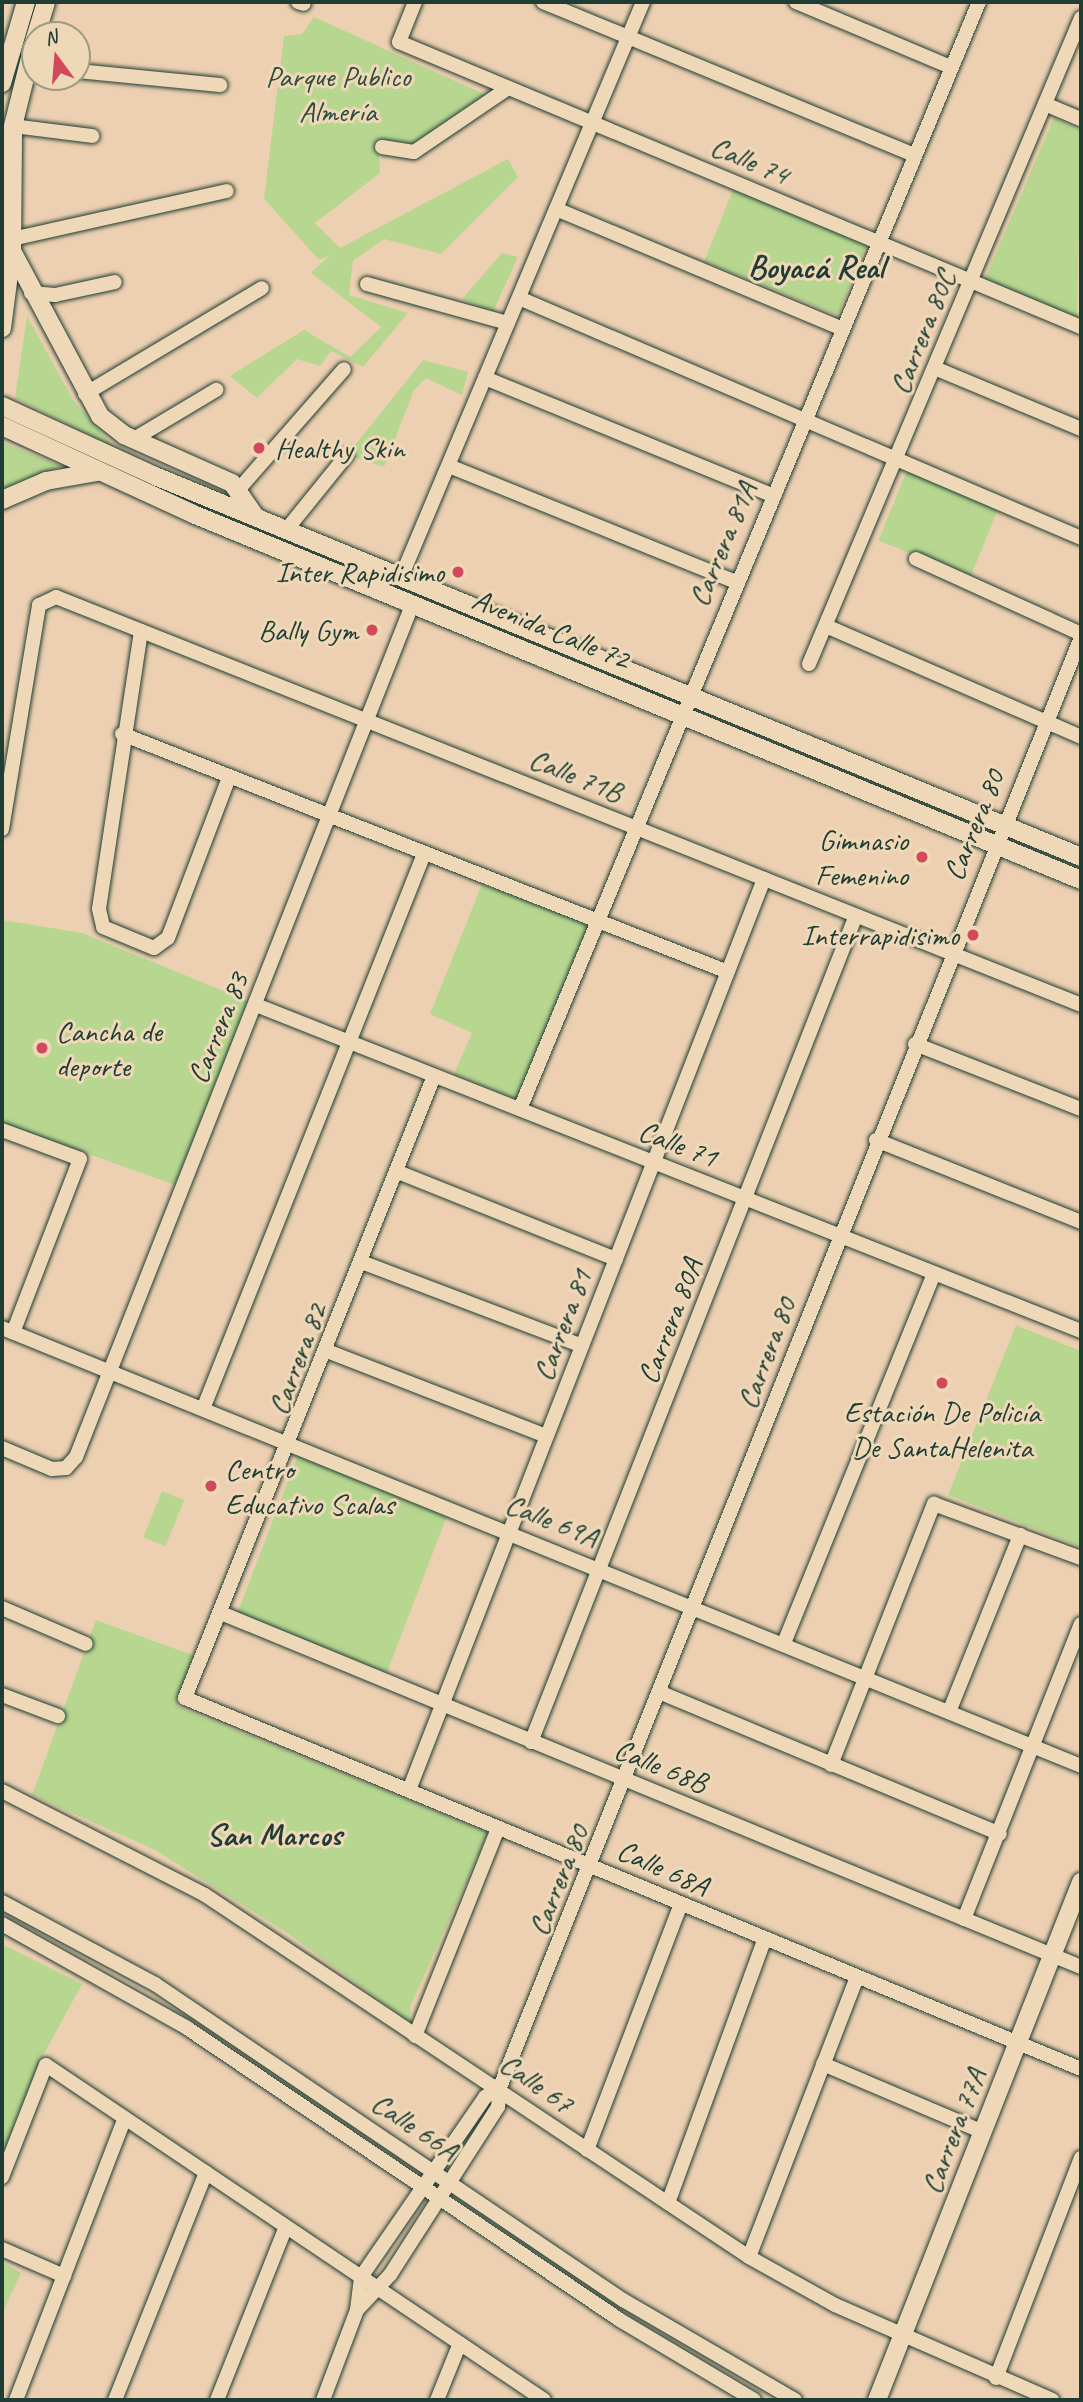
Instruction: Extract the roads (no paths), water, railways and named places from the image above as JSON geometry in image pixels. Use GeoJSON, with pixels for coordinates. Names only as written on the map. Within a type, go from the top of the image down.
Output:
{"type":"FeatureCollection","features":[{"type":"Feature","properties":{"kind":"main road"},"geometry":{"type":"LineString","coordinates":[[2,83],[8,41],[26,2]]}},
{"type":"Feature","properties":{"kind":"main road"},"geometry":{"type":"LineString","coordinates":[[40,21],[46,2]]}},
{"type":"Feature","properties":{"kind":"main road"},"geometry":{"type":"LineString","coordinates":[[2,328],[12,245],[13,125],[23,91]]}},
{"type":"Feature","properties":{"kind":"main road"},"geometry":{"type":"LineString","coordinates":[[12,245],[40,311],[85,394],[105,422],[134,439],[239,489],[255,516]]}},
{"type":"Feature","properties":{"kind":"main road","name":"Avenida Calle 72"},"geometry":{"type":"LineString","coordinates":[[2,406],[255,516],[688,690],[1081,857]]}},
{"type":"Feature","properties":{"kind":"main road","name":"Avenida Calle 72"},"geometry":{"type":"LineString","coordinates":[[2,426],[97,472],[680,711],[1081,880]]}},
{"type":"Feature","properties":{"kind":"main road"},"geometry":{"type":"LineString","coordinates":[[2,500],[46,481],[97,472]]}},
{"type":"Feature","properties":{"kind":"main road","name":"Carrera 77A"},"geometry":{"type":"LineString","coordinates":[[877,2400],[1081,1882]]}},
{"type":"Feature","properties":{"kind":"street","name":"Calle 74"},"geometry":{"type":"LineString","coordinates":[[415,2],[399,42],[1081,327]]}},
{"type":"Feature","properties":{"kind":"street"},"geometry":{"type":"LineString","coordinates":[[543,2],[914,155]]}},
{"type":"Feature","properties":{"kind":"street"},"geometry":{"type":"LineString","coordinates":[[402,575],[643,2]]}},
{"type":"Feature","properties":{"kind":"street"},"geometry":{"type":"LineString","coordinates":[[796,2],[951,67]]}},
{"type":"Feature","properties":{"kind":"street","name":"Carrera 81A"},"geometry":{"type":"LineString","coordinates":[[520,1110],[688,690],[979,2]]}},
{"type":"Feature","properties":{"kind":"street","name":"Carrera 80C"},"geometry":{"type":"LineString","coordinates":[[809,664],[937,369],[1081,18]]}},
{"type":"Feature","properties":{"kind":"street"},"geometry":{"type":"LineString","coordinates":[[91,72],[220,85]]}},
{"type":"Feature","properties":{"kind":"street"},"geometry":{"type":"LineString","coordinates":[[382,147],[414,152],[508,88]]}},
{"type":"Feature","properties":{"kind":"street"},"geometry":{"type":"LineString","coordinates":[[1045,104],[1081,119]]}},
{"type":"Feature","properties":{"kind":"street"},"geometry":{"type":"LineString","coordinates":[[13,125],[92,136]]}},
{"type":"Feature","properties":{"kind":"street"},"geometry":{"type":"LineString","coordinates":[[12,245],[227,191]]}},
{"type":"Feature","properties":{"kind":"street"},"geometry":{"type":"LineString","coordinates":[[556,209],[841,328]]}},
{"type":"Feature","properties":{"kind":"street"},"geometry":{"type":"LineString","coordinates":[[31,293],[55,295],[116,282]]}},
{"type":"Feature","properties":{"kind":"street"},"geometry":{"type":"LineString","coordinates":[[367,284],[508,323]]}},
{"type":"Feature","properties":{"kind":"street"},"geometry":{"type":"LineString","coordinates":[[85,394],[262,288]]}},
{"type":"Feature","properties":{"kind":"street"},"geometry":{"type":"LineString","coordinates":[[40,311],[55,295]]}},
{"type":"Feature","properties":{"kind":"street"},"geometry":{"type":"LineString","coordinates":[[519,298],[804,416],[1081,538]]}},
{"type":"Feature","properties":{"kind":"street"},"geometry":{"type":"LineString","coordinates":[[239,489],[344,369]]}},
{"type":"Feature","properties":{"kind":"street"},"geometry":{"type":"LineString","coordinates":[[937,369],[1081,429]]}},
{"type":"Feature","properties":{"kind":"street"},"geometry":{"type":"LineString","coordinates":[[485,378],[771,495]]}},
{"type":"Feature","properties":{"kind":"street"},"geometry":{"type":"LineString","coordinates":[[134,439],[216,390]]}},
{"type":"Feature","properties":{"kind":"street"},"geometry":{"type":"LineString","coordinates":[[287,529],[346,454]]}},
{"type":"Feature","properties":{"kind":"street"},"geometry":{"type":"LineString","coordinates":[[449,466],[734,581]]}},
{"type":"Feature","properties":{"kind":"street"},"geometry":{"type":"LineString","coordinates":[[916,559],[1081,636]]}},
{"type":"Feature","properties":{"kind":"street","name":"Calle 71B"},"geometry":{"type":"LineString","coordinates":[[2,830],[39,605],[50,596],[368,719],[855,918],[1081,1005]]}},
{"type":"Feature","properties":{"kind":"street","name":"Carrera 83"},"geometry":{"type":"LineString","coordinates":[[2,1448],[66,1468],[110,1372],[413,603]]}},
{"type":"Feature","properties":{"kind":"street"},"geometry":{"type":"LineString","coordinates":[[826,626],[1081,737]]}},
{"type":"Feature","properties":{"kind":"street"},"geometry":{"type":"LineString","coordinates":[[141,631],[122,734],[99,921],[160,946],[229,777]]}},
{"type":"Feature","properties":{"kind":"street","name":"Carrera 80"},"geometry":{"type":"LineString","coordinates":[[357,2310],[380,2290],[453,2184],[498,2108],[500,2087],[627,1780],[876,1140],[994,844],[1081,636]]}},
{"type":"Feature","properties":{"kind":"street"},"geometry":{"type":"LineString","coordinates":[[122,734],[596,923],[728,972]]}},
{"type":"Feature","properties":{"kind":"street"},"geometry":{"type":"LineString","coordinates":[[203,1409],[347,1041],[424,855]]}},
{"type":"Feature","properties":{"kind":"street","name":"Carrera 81"},"geometry":{"type":"LineString","coordinates":[[409,1790],[764,879]]}},
{"type":"Feature","properties":{"kind":"street","name":"Carrera 80A"},"geometry":{"type":"LineString","coordinates":[[531,1742],[855,918]]}},
{"type":"Feature","properties":{"kind":"street","name":"Calle 71"},"geometry":{"type":"LineString","coordinates":[[256,1005],[1081,1331]]}},
{"type":"Feature","properties":{"kind":"street"},"geometry":{"type":"LineString","coordinates":[[915,1044],[1081,1110]]}},
{"type":"Feature","properties":{"kind":"street","name":"Carrera 82"},"geometry":{"type":"LineString","coordinates":[[185,1698],[364,1263],[434,1076]]}},
{"type":"Feature","properties":{"kind":"street"},"geometry":{"type":"LineString","coordinates":[[2,1130],[80,1159],[8,1330]]}},
{"type":"Feature","properties":{"kind":"street"},"geometry":{"type":"LineString","coordinates":[[876,1140],[1081,1222]]}},
{"type":"Feature","properties":{"kind":"street"},"geometry":{"type":"LineString","coordinates":[[398,1172],[616,1259]]}},
{"type":"Feature","properties":{"kind":"street"},"geometry":{"type":"LineString","coordinates":[[364,1263],[582,1346]]}},
{"type":"Feature","properties":{"kind":"street"},"geometry":{"type":"LineString","coordinates":[[784,1643],[934,1273]]}},
{"type":"Feature","properties":{"kind":"street","name":"Calle 69A"},"geometry":{"type":"LineString","coordinates":[[8,1330],[600,1567],[1081,1766]]}},
{"type":"Feature","properties":{"kind":"street"},"geometry":{"type":"LineString","coordinates":[[327,1351],[546,1436]]}},
{"type":"Feature","properties":{"kind":"street"},"geometry":{"type":"LineString","coordinates":[[831,1765],[934,1504],[1081,1558]]}},
{"type":"Feature","properties":{"kind":"street"},"geometry":{"type":"LineString","coordinates":[[949,1712],[1020,1535]]}},
{"type":"Feature","properties":{"kind":"street"},"geometry":{"type":"LineString","coordinates":[[2,1608],[86,1644]]}},
{"type":"Feature","properties":{"kind":"street","name":"Calle 68B"},"geometry":{"type":"LineString","coordinates":[[221,1613],[1081,1967]]}},
{"type":"Feature","properties":{"kind":"street"},"geometry":{"type":"LineString","coordinates":[[964,1919],[1000,1834],[1081,1624]]}},
{"type":"Feature","properties":{"kind":"street"},"geometry":{"type":"LineString","coordinates":[[659,1692],[1000,1834]]}},
{"type":"Feature","properties":{"kind":"street"},"geometry":{"type":"LineString","coordinates":[[2,1695],[58,1716]]}},
{"type":"Feature","properties":{"kind":"street","name":"Calle 68A"},"geometry":{"type":"LineString","coordinates":[[185,1698],[591,1865],[764,1941],[1081,2069]]}},
{"type":"Feature","properties":{"kind":"street","name":"Calle 67"},"geometry":{"type":"LineString","coordinates":[[2,1791],[205,1895],[415,2036],[500,2087],[587,2150],[749,2257],[904,2335],[996,2378],[1052,2400]]}},
{"type":"Feature","properties":{"kind":"street"},"geometry":{"type":"LineString","coordinates":[[415,2036],[498,1828]]}},
{"type":"Feature","properties":{"kind":"street","name":"Calle 66A"},"geometry":{"type":"LineString","coordinates":[[2,1902],[155,1984],[647,2315],[795,2400]]}},
{"type":"Feature","properties":{"kind":"street"},"geometry":{"type":"LineString","coordinates":[[587,2150],[681,1904]]}},
{"type":"Feature","properties":{"kind":"street","name":"Calle 66A"},"geometry":{"type":"LineString","coordinates":[[2,1924],[165,2014],[620,2320],[754,2400]]}},
{"type":"Feature","properties":{"kind":"street"},"geometry":{"type":"LineString","coordinates":[[668,2203],[764,1941]]}},
{"type":"Feature","properties":{"kind":"street"},"geometry":{"type":"LineString","coordinates":[[749,2257],[857,1977]]}},
{"type":"Feature","properties":{"kind":"street"},"geometry":{"type":"LineString","coordinates":[[823,2064],[983,2132]]}},
{"type":"Feature","properties":{"kind":"street"},"geometry":{"type":"LineString","coordinates":[[2,2177],[46,2065],[543,2400]]}},
{"type":"Feature","properties":{"kind":"street","name":"Carrera 80"},"geometry":{"type":"LineString","coordinates":[[323,2400],[357,2310],[361,2277],[437,2173],[485,2097],[500,2087]]}},
{"type":"Feature","properties":{"kind":"street"},"geometry":{"type":"LineString","coordinates":[[16,2400],[125,2118]]}},
{"type":"Feature","properties":{"kind":"street"},"geometry":{"type":"LineString","coordinates":[[996,2378],[1081,2158]]}},
{"type":"Feature","properties":{"kind":"street"},"geometry":{"type":"LineString","coordinates":[[115,2400],[206,2173]]}},
{"type":"Feature","properties":{"kind":"street"},"geometry":{"type":"LineString","coordinates":[[217,2400],[286,2227]]}},
{"type":"Feature","properties":{"kind":"street"},"geometry":{"type":"LineString","coordinates":[[2,2249],[64,2276]]}},
{"type":"Feature","properties":{"kind":"street"},"geometry":{"type":"LineString","coordinates":[[437,2400],[460,2343]]}},
{"type":"Feature","properties":{"kind":"place","name":"Healthy Skin"},"geometry":{"type":"Point","coordinates":[259,448]}},
{"type":"Feature","properties":{"kind":"place","name":"Inter Rapidisimo"},"geometry":{"type":"Point","coordinates":[458,572]}},
{"type":"Feature","properties":{"kind":"place","name":"Bally Gym"},"geometry":{"type":"Point","coordinates":[372,630]}},
{"type":"Feature","properties":{"kind":"place","name":"Gimnasio Femenino"},"geometry":{"type":"Point","coordinates":[922,857]}},
{"type":"Feature","properties":{"kind":"place","name":"Interrapidisimo"},"geometry":{"type":"Point","coordinates":[973,935]}},
{"type":"Feature","properties":{"kind":"place","name":"Cancha de deporte"},"geometry":{"type":"Point","coordinates":[42,1048]}},
{"type":"Feature","properties":{"kind":"place","name":"Estación De Policía De SantaHelenita"},"geometry":{"type":"Point","coordinates":[942,1383]}},
{"type":"Feature","properties":{"kind":"place","name":"Centro Educativo Scalas"},"geometry":{"type":"Point","coordinates":[211,1486]}},
{"type":"Feature","properties":{"kind":"district","name":"Boyacá Real"},"geometry":{"type":"Point","coordinates":[816,268]}},
{"type":"Feature","properties":{"kind":"district","name":"San Marcos"},"geometry":{"type":"Point","coordinates":[274,1835]}},
{"type":"Feature","properties":{"kind":"park label","name":"Parque Publico Almería"},"geometry":{"type":"Point","coordinates":[338,93]}}]}
